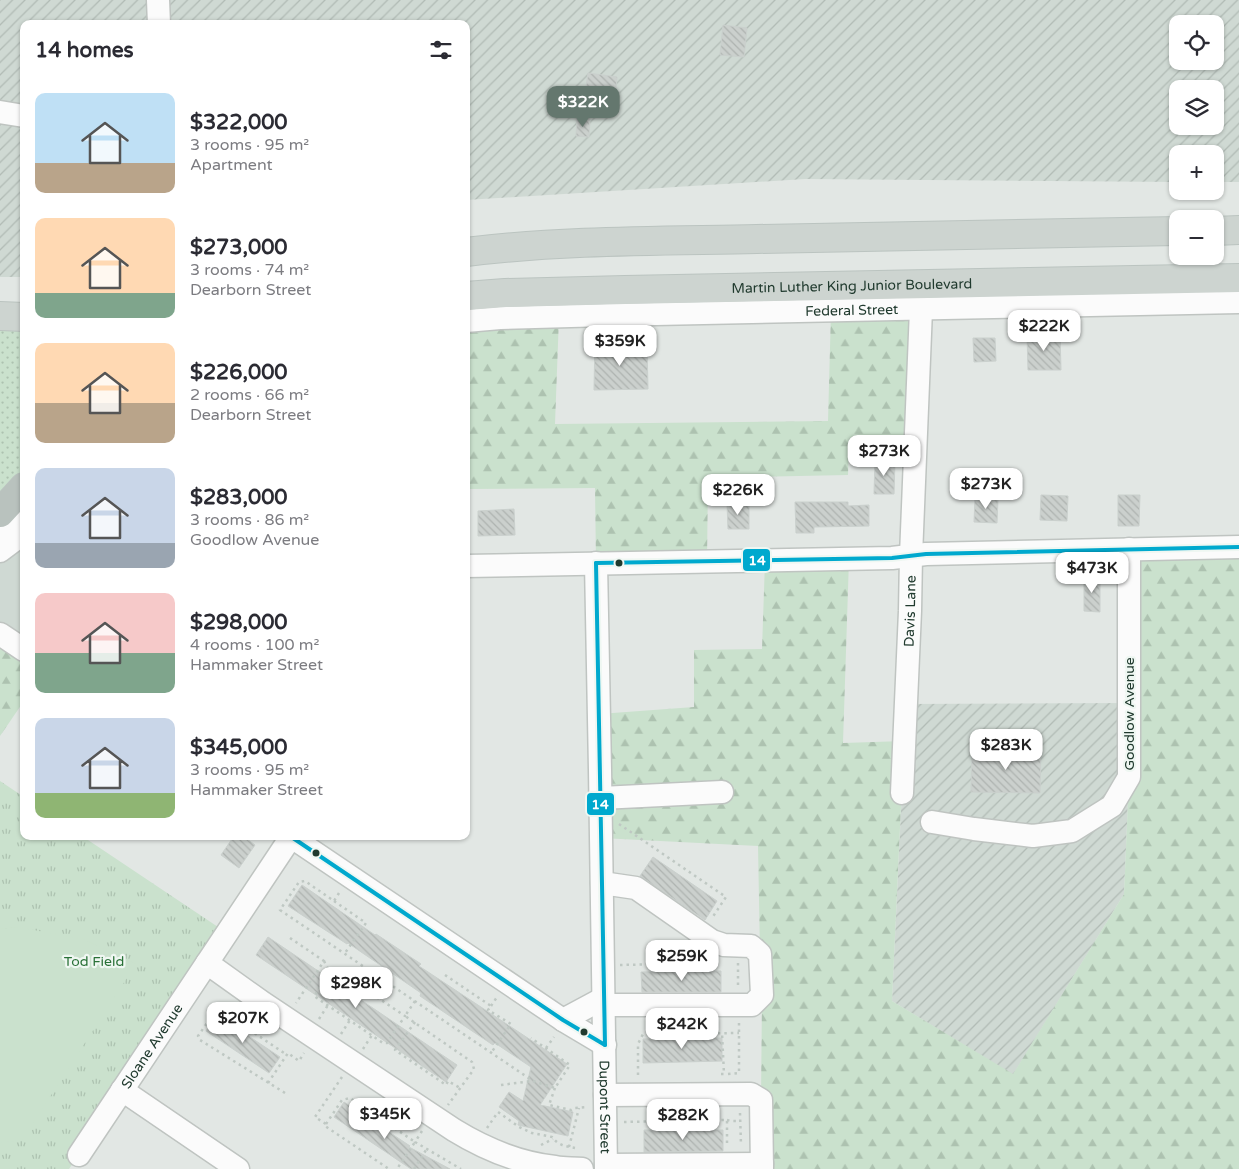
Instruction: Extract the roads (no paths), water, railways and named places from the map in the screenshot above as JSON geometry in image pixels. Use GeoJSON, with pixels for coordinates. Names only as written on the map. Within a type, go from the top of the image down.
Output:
{"type":"FeatureCollection","features":[{"type":"Feature","properties":{"kind":"highway"},"geometry":{"type":"LineString","coordinates":[[0,513],[20,491]]}},
{"type":"Feature","properties":{"kind":"main road"},"geometry":{"type":"LineString","coordinates":[[1224,230],[1239,230]]}},
{"type":"Feature","properties":{"kind":"main road"},"geometry":{"type":"LineString","coordinates":[[470,252],[557,244],[1169,231]]}},
{"type":"Feature","properties":{"kind":"main road","name":"Martin Luther King Junior Boulevard"},"geometry":{"type":"LineString","coordinates":[[470,296],[635,290],[1239,278]]}},
{"type":"Feature","properties":{"kind":"street"},"geometry":{"type":"LineString","coordinates":[[158,0],[159,20]]}},
{"type":"Feature","properties":{"kind":"street"},"geometry":{"type":"LineString","coordinates":[[0,112],[20,115]]}},
{"type":"Feature","properties":{"kind":"street","name":"Federal Street"},"geometry":{"type":"LineString","coordinates":[[470,321],[607,315],[1239,302]]}},
{"type":"Feature","properties":{"kind":"street","name":"Davis Lane"},"geometry":{"type":"LineString","coordinates":[[902,793],[921,309]]}},
{"type":"Feature","properties":{"kind":"street"},"geometry":{"type":"LineString","coordinates":[[0,530],[20,508]]}},
{"type":"Feature","properties":{"kind":"street"},"geometry":{"type":"LineString","coordinates":[[0,551],[20,535]]}},
{"type":"Feature","properties":{"kind":"street"},"geometry":{"type":"LineString","coordinates":[[470,566],[892,558],[926,554],[1239,547]]}},
{"type":"Feature","properties":{"kind":"street","name":"Goodlow Avenue"},"geometry":{"type":"LineString","coordinates":[[932,822],[1033,836],[1072,831],[1112,806],[1129,777],[1129,549]]}},
{"type":"Feature","properties":{"kind":"street","name":"Dupont Street"},"geometry":{"type":"LineString","coordinates":[[596,563],[604,1002],[601,1108],[606,1167]]}},
{"type":"Feature","properties":{"kind":"street"},"geometry":{"type":"LineString","coordinates":[[0,634],[20,647]]}},
{"type":"Feature","properties":{"kind":"street"},"geometry":{"type":"LineString","coordinates":[[601,798],[722,792]]}},
{"type":"Feature","properties":{"kind":"street","name":"Sloane Avenue"},"geometry":{"type":"LineString","coordinates":[[79,1155],[288,840]]}},
{"type":"Feature","properties":{"kind":"street"},"geometry":{"type":"LineString","coordinates":[[294,840],[604,1046]]}},
{"type":"Feature","properties":{"kind":"street"},"geometry":{"type":"LineString","coordinates":[[563,1020],[604,1002],[752,1005],[762,995],[760,954],[751,946],[724,945],[712,941],[636,888],[602,883]]}},
{"type":"Feature","properties":{"kind":"street"},"geometry":{"type":"LineString","coordinates":[[207,963],[286,1018],[430,1125],[504,1155],[528,1162],[555,1168],[581,1159]]}},
{"type":"Feature","properties":{"kind":"street"},"geometry":{"type":"LineString","coordinates":[[601,1108],[740,1084],[761,1100],[748,1163],[606,1167]]}},
{"type":"Feature","properties":{"kind":"street"},"geometry":{"type":"LineString","coordinates":[[122,1090],[238,1169]]}},
{"type":"Feature","properties":{"kind":"park label","name":"Tod Field"},"geometry":{"type":"Point","coordinates":[94,961]}}]}
